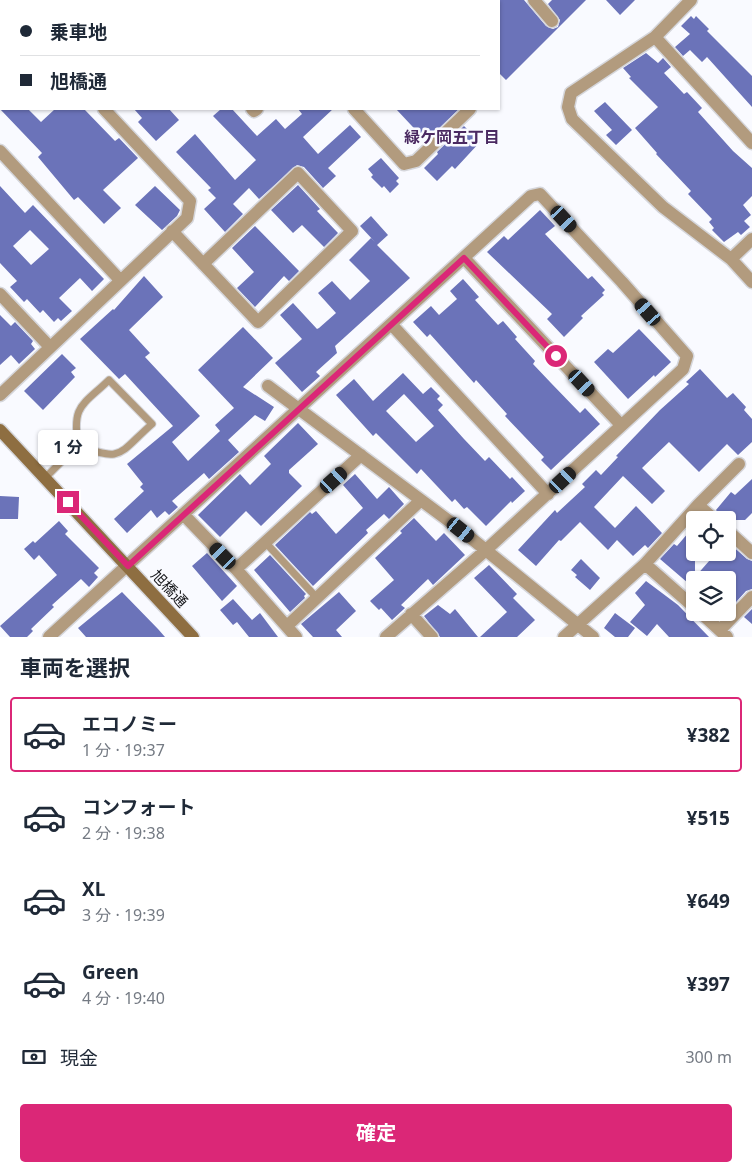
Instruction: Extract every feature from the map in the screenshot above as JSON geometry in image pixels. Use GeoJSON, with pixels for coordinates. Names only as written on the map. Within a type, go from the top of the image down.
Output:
{"type":"FeatureCollection","features":[{"type":"Feature","properties":{"kind":"street"},"geometry":{"type":"LineString","coordinates":[[534,0],[552,21]]}},
{"type":"Feature","properties":{"kind":"street"},"geometry":{"type":"LineString","coordinates":[[691,0],[655,37],[571,93],[568,107],[572,119],[663,207],[731,259],[752,282]]}},
{"type":"Feature","properties":{"kind":"street"},"geometry":{"type":"LineString","coordinates":[[655,37],[752,143]]}},
{"type":"Feature","properties":{"kind":"street"},"geometry":{"type":"LineString","coordinates":[[0,395],[49,346],[187,218],[190,201],[105,110]]}},
{"type":"Feature","properties":{"kind":"street"},"geometry":{"type":"LineString","coordinates":[[355,110],[404,164],[416,161],[469,110]]}},
{"type":"Feature","properties":{"kind":"street"},"geometry":{"type":"LineString","coordinates":[[0,151],[120,280]]}},
{"type":"Feature","properties":{"kind":"street"},"geometry":{"type":"LineString","coordinates":[[172,231],[203,264],[258,322],[352,232],[298,173],[203,264]]}},
{"type":"Feature","properties":{"kind":"street"},"geometry":{"type":"LineString","coordinates":[[54,636],[183,514],[531,196],[540,194],[616,275],[687,356],[683,369],[486,550],[386,637]]}},
{"type":"Feature","properties":{"kind":"street"},"geometry":{"type":"LineString","coordinates":[[731,259],[752,239]]}},
{"type":"Feature","properties":{"kind":"street"},"geometry":{"type":"LineString","coordinates":[[464,258],[621,425]]}},
{"type":"Feature","properties":{"kind":"street"},"geometry":{"type":"LineString","coordinates":[[0,294],[49,346]]}},
{"type":"Feature","properties":{"kind":"street"},"geometry":{"type":"LineString","coordinates":[[392,325],[548,494]]}},
{"type":"Feature","properties":{"kind":"street"},"geometry":{"type":"LineString","coordinates":[[268,386],[486,550],[592,637]]}},
{"type":"Feature","properties":{"kind":"street","name":"旭橋通"},"geometry":{"type":"LineString","coordinates":[[0,430],[193,637]]}},
{"type":"Feature","properties":{"kind":"street"},"geometry":{"type":"LineString","coordinates":[[236,569],[361,455]]}},
{"type":"Feature","properties":{"kind":"street"},"geometry":{"type":"LineString","coordinates":[[564,637],[645,564],[698,505],[739,464]]}},
{"type":"Feature","properties":{"kind":"street"},"geometry":{"type":"LineString","coordinates":[[286,626],[421,500]]}},
{"type":"Feature","properties":{"kind":"street"},"geometry":{"type":"LineString","coordinates":[[698,505],[705,511]]}},
{"type":"Feature","properties":{"kind":"street"},"geometry":{"type":"LineString","coordinates":[[183,514],[236,569],[296,637]]}},
{"type":"Feature","properties":{"kind":"street"},"geometry":{"type":"LineString","coordinates":[[736,538],[752,553]]}},
{"type":"Feature","properties":{"kind":"street"},"geometry":{"type":"LineString","coordinates":[[645,564],[686,600]]}},
{"type":"Feature","properties":{"kind":"street"},"geometry":{"type":"LineString","coordinates":[[710,621],[724,634],[752,597]]}},
{"type":"Feature","properties":{"kind":"street"},"geometry":{"type":"LineString","coordinates":[[411,614],[432,637]]}},
{"type":"Feature","properties":{"kind":"lane"},"geometry":{"type":"LineString","coordinates":[[109,380],[152,424],[118,455],[106,456],[78,445],[74,422],[79,409],[109,380]]}},
{"type":"Feature","properties":{"kind":"lane"},"geometry":{"type":"LineString","coordinates":[[45,478],[78,445]]}},
{"type":"Feature","properties":{"kind":"lane"},"geometry":{"type":"LineString","coordinates":[[265,542],[317,598]]}},
{"type":"Feature","properties":{"kind":"building"},"geometry":{"type":"Polygon","coordinates":[[[500,0],[524,0],[546,26],[553,29],[558,27],[560,20],[548,4],[552,0],[586,0],[506,80],[500,74],[500,0]]]}},
{"type":"Feature","properties":{"kind":"building"},"geometry":{"type":"Polygon","coordinates":[[[606,0],[635,0],[620,15],[606,0]]]}},
{"type":"Feature","properties":{"kind":"building"},"geometry":{"type":"Polygon","coordinates":[[[691,16],[694,19],[696,16],[709,29],[707,31],[752,76],[752,107],[707,57],[702,62],[690,50],[683,56],[675,47],[690,34],[681,26],[691,16]]]}},
{"type":"Feature","properties":{"kind":"building"},"geometry":{"type":"Polygon","coordinates":[[[646,53],[658,63],[663,58],[671,67],[664,73],[684,94],[687,92],[702,108],[698,112],[733,151],[752,168],[752,196],[743,205],[751,215],[744,221],[750,227],[741,235],[738,232],[724,242],[712,230],[714,228],[709,222],[712,219],[688,194],[691,191],[656,154],[635,128],[658,107],[629,78],[631,77],[623,68],[646,53]]]}},
{"type":"Feature","properties":{"kind":"building"},"geometry":{"type":"Polygon","coordinates":[[[605,102],[632,130],[616,145],[606,135],[612,130],[594,111],[605,102]]]}},
{"type":"Feature","properties":{"kind":"building"},"geometry":{"type":"Polygon","coordinates":[[[1,110],[29,110],[41,122],[54,110],[85,110],[115,141],[119,138],[138,158],[103,190],[121,208],[104,224],[78,197],[74,200],[38,157],[42,153],[1,110]]]}},
{"type":"Feature","properties":{"kind":"building"},"geometry":{"type":"Polygon","coordinates":[[[135,110],[170,110],[179,120],[156,141],[138,122],[142,118],[135,110]]]}},
{"type":"Feature","properties":{"kind":"building"},"geometry":{"type":"Polygon","coordinates":[[[220,110],[233,110],[257,136],[276,119],[285,129],[302,114],[299,110],[332,110],[303,137],[318,154],[350,125],[361,137],[328,168],[336,176],[323,188],[304,167],[297,165],[259,199],[249,188],[233,204],[243,214],[225,232],[204,209],[216,198],[208,190],[211,188],[176,152],[195,134],[235,180],[256,160],[213,116],[220,110]]]}},
{"type":"Feature","properties":{"kind":"building"},"geometry":{"type":"Polygon","coordinates":[[[397,110],[458,110],[426,141],[397,110]]]}},
{"type":"Feature","properties":{"kind":"building"},"geometry":{"type":"Polygon","coordinates":[[[464,126],[480,142],[455,169],[452,166],[437,181],[424,168],[438,154],[437,152],[464,126]]]}},
{"type":"Feature","properties":{"kind":"building"},"geometry":{"type":"Polygon","coordinates":[[[381,158],[399,178],[396,181],[399,184],[390,193],[371,177],[373,175],[368,169],[381,158]]]}},
{"type":"Feature","properties":{"kind":"building"},"geometry":{"type":"Polygon","coordinates":[[[298,185],[320,209],[317,211],[338,233],[324,247],[302,225],[293,233],[271,210],[298,185]]]}},
{"type":"Feature","properties":{"kind":"building"},"geometry":{"type":"Polygon","coordinates":[[[0,186],[25,213],[33,205],[104,279],[92,291],[80,278],[59,298],[72,311],[61,321],[58,318],[54,322],[43,310],[40,313],[27,299],[24,302],[10,287],[17,281],[0,263],[0,186]],[[30,230],[13,246],[31,265],[49,249],[30,230]]]}},
{"type":"Feature","properties":{"kind":"building"},"geometry":{"type":"Polygon","coordinates":[[[155,186],[180,210],[177,216],[162,230],[135,205],[155,186]]]}},
{"type":"Feature","properties":{"kind":"building"},"geometry":{"type":"Polygon","coordinates":[[[540,210],[555,226],[545,234],[588,279],[592,276],[605,290],[602,293],[604,295],[581,316],[583,318],[564,337],[547,319],[552,314],[487,252],[504,236],[508,240],[540,210]]]}},
{"type":"Feature","properties":{"kind":"building"},"geometry":{"type":"Polygon","coordinates":[[[371,216],[388,235],[377,245],[410,278],[335,346],[337,353],[316,372],[320,376],[302,392],[275,363],[302,339],[280,315],[293,303],[317,329],[336,313],[318,293],[332,281],[350,300],[370,281],[349,260],[371,238],[375,242],[360,226],[371,216]]]}},
{"type":"Feature","properties":{"kind":"building"},"geometry":{"type":"Polygon","coordinates":[[[255,226],[299,271],[289,281],[284,276],[255,307],[237,288],[254,272],[232,248],[255,226]]]}},
{"type":"Feature","properties":{"kind":"building"},"geometry":{"type":"Polygon","coordinates":[[[144,276],[163,297],[129,330],[150,353],[145,357],[200,416],[172,442],[188,461],[220,431],[215,425],[234,408],[198,370],[243,327],[273,358],[243,387],[274,407],[265,421],[255,415],[228,440],[239,452],[209,479],[204,473],[172,501],[178,507],[169,515],[165,511],[157,518],[151,510],[127,533],[114,519],[144,491],[140,487],[143,484],[127,464],[173,426],[125,374],[119,379],[80,339],[114,310],[144,276]]]}},
{"type":"Feature","properties":{"kind":"building"},"geometry":{"type":"Polygon","coordinates":[[[463,279],[479,297],[475,300],[498,325],[503,321],[517,337],[515,339],[535,361],[533,364],[580,413],[585,408],[600,424],[551,470],[541,460],[544,457],[505,416],[507,414],[476,380],[474,383],[430,334],[427,337],[413,322],[431,306],[439,315],[457,299],[450,291],[463,279]]]}},
{"type":"Feature","properties":{"kind":"building"},"geometry":{"type":"Polygon","coordinates":[[[0,315],[11,326],[15,322],[33,341],[31,344],[35,349],[19,364],[11,355],[0,365],[0,315]]]}},
{"type":"Feature","properties":{"kind":"building"},"geometry":{"type":"Polygon","coordinates":[[[639,329],[671,362],[628,399],[594,362],[608,349],[613,353],[639,329]]]}},
{"type":"Feature","properties":{"kind":"building"},"geometry":{"type":"Polygon","coordinates":[[[62,354],[76,368],[71,372],[75,377],[43,410],[24,391],[62,354]]]}},
{"type":"Feature","properties":{"kind":"building"},"geometry":{"type":"Polygon","coordinates":[[[700,369],[727,398],[733,393],[746,407],[744,410],[752,419],[752,442],[738,455],[727,444],[699,472],[669,442],[642,468],[665,491],[652,504],[623,476],[594,507],[615,528],[636,506],[662,533],[648,548],[645,545],[633,556],[617,540],[608,550],[580,522],[561,541],[559,540],[536,566],[518,550],[555,510],[557,513],[585,487],[582,484],[596,470],[601,475],[618,457],[616,456],[660,410],[689,384],[686,382],[700,369]]]}},
{"type":"Feature","properties":{"kind":"building"},"geometry":{"type":"Polygon","coordinates":[[[403,373],[423,394],[431,387],[440,396],[437,399],[443,405],[438,410],[464,439],[485,461],[489,457],[510,479],[512,477],[525,491],[512,503],[511,501],[486,526],[467,507],[464,509],[455,499],[452,502],[421,469],[417,474],[376,433],[373,436],[336,395],[354,379],[373,401],[403,373]],[[404,394],[386,411],[416,442],[434,426],[404,394]]]}},
{"type":"Feature","properties":{"kind":"building"},"geometry":{"type":"Polygon","coordinates":[[[298,423],[318,444],[289,470],[289,473],[302,486],[261,526],[246,511],[220,537],[198,515],[240,474],[250,485],[271,464],[264,456],[298,423]]]}},
{"type":"Feature","properties":{"kind":"building"},"geometry":{"type":"Polygon","coordinates":[[[355,474],[377,499],[389,487],[404,504],[389,519],[384,514],[366,530],[368,533],[313,586],[275,545],[310,512],[312,514],[316,511],[336,534],[363,508],[343,485],[355,474]]]}},
{"type":"Feature","properties":{"kind":"building"},"geometry":{"type":"Polygon","coordinates":[[[752,479],[752,513],[745,520],[736,520],[736,511],[716,510],[731,492],[735,495],[752,479]]]}},
{"type":"Feature","properties":{"kind":"building"},"geometry":{"type":"Polygon","coordinates":[[[0,496],[19,497],[18,519],[0,519],[0,496]]]}},
{"type":"Feature","properties":{"kind":"building"},"geometry":{"type":"Polygon","coordinates":[[[414,518],[436,541],[444,533],[465,555],[433,585],[428,579],[401,605],[405,608],[392,620],[381,608],[379,610],[370,601],[394,580],[375,558],[402,533],[400,531],[414,518]]]}},
{"type":"Feature","properties":{"kind":"building"},"geometry":{"type":"Polygon","coordinates":[[[59,521],[68,531],[65,534],[99,568],[94,573],[98,577],[89,587],[81,579],[52,605],[54,607],[31,629],[33,631],[27,637],[10,637],[0,626],[57,575],[39,555],[34,560],[24,549],[33,541],[35,543],[59,521]]]}},
{"type":"Feature","properties":{"kind":"building"},"geometry":{"type":"Polygon","coordinates":[[[686,536],[686,561],[695,561],[695,571],[686,571],[686,581],[660,559],[674,544],[677,546],[686,536]]]}},
{"type":"Feature","properties":{"kind":"building"},"geometry":{"type":"Polygon","coordinates":[[[736,549],[752,561],[752,589],[746,591],[736,602],[736,571],[700,571],[709,561],[736,561],[736,549]]]}},
{"type":"Feature","properties":{"kind":"building"},"geometry":{"type":"Polygon","coordinates":[[[207,553],[237,586],[222,601],[192,566],[207,553]]]}},
{"type":"Feature","properties":{"kind":"building"},"geometry":{"type":"Polygon","coordinates":[[[270,555],[306,594],[305,598],[290,612],[254,570],[270,555]]]}},
{"type":"Feature","properties":{"kind":"building"},"geometry":{"type":"Polygon","coordinates":[[[581,559],[600,578],[590,590],[575,577],[577,575],[571,570],[581,559]]]}},
{"type":"Feature","properties":{"kind":"building"},"geometry":{"type":"Polygon","coordinates":[[[489,565],[517,594],[513,598],[535,620],[517,637],[480,637],[507,612],[474,578],[489,565]]]}},
{"type":"Feature","properties":{"kind":"building"},"geometry":{"type":"Polygon","coordinates":[[[646,581],[678,605],[686,613],[686,621],[694,621],[709,637],[669,637],[657,624],[647,636],[630,622],[645,605],[635,593],[646,581]]]}},
{"type":"Feature","properties":{"kind":"building"},"geometry":{"type":"Polygon","coordinates":[[[122,592],[165,637],[86,637],[78,628],[122,592]]]}},
{"type":"Feature","properties":{"kind":"building"},"geometry":{"type":"Polygon","coordinates":[[[339,592],[356,611],[336,630],[342,637],[313,637],[301,624],[339,592]]]}},
{"type":"Feature","properties":{"kind":"building"},"geometry":{"type":"Polygon","coordinates":[[[233,599],[252,620],[260,613],[278,637],[249,637],[237,622],[233,625],[220,610],[233,599]]]}},
{"type":"Feature","properties":{"kind":"building"},"geometry":{"type":"Polygon","coordinates":[[[438,605],[450,614],[455,609],[478,637],[440,637],[424,616],[438,605]]]}},
{"type":"Feature","properties":{"kind":"building"},"geometry":{"type":"Polygon","coordinates":[[[752,609],[752,624],[744,617],[752,609]]]}},
{"type":"Feature","properties":{"kind":"building"},"geometry":{"type":"Polygon","coordinates":[[[615,613],[635,628],[628,637],[615,637],[604,628],[615,613]]]}},
{"type":"Feature","properties":{"kind":"district","name":"緑ケ岡五丁目"},"geometry":{"type":"Point","coordinates":[452,137]}},
{"type":"Feature","properties":{"kind":"route"},"geometry":{"type":"LineString","coordinates":[[68,502],[128,566],[464,258],[556,356]]}}]}
